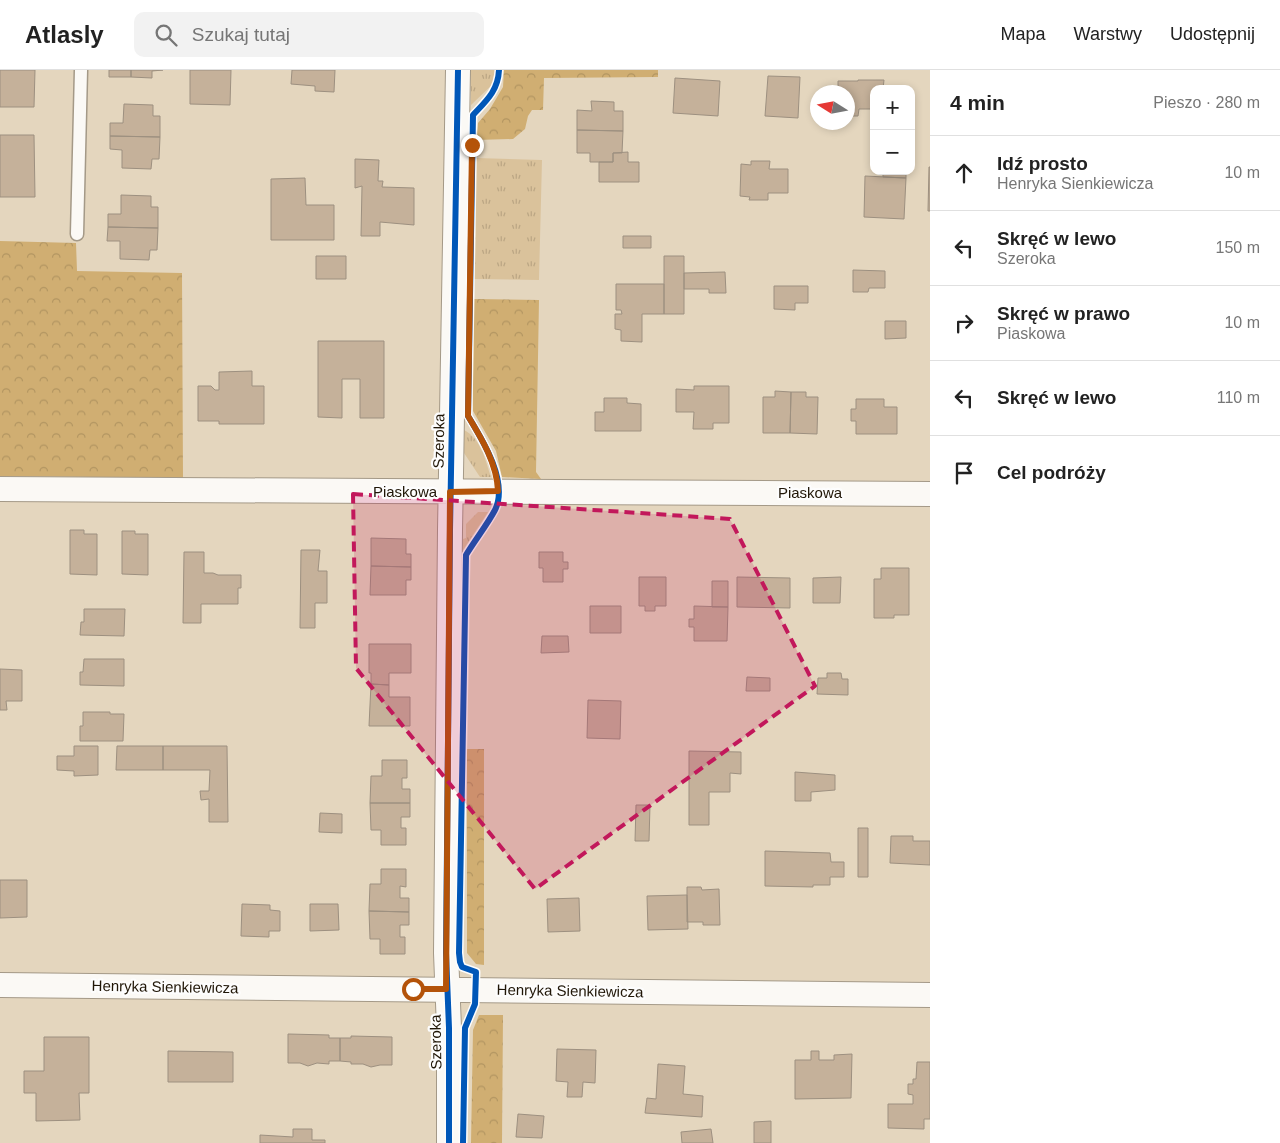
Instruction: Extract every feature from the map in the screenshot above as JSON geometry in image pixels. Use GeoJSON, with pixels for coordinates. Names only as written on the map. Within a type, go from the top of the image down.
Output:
{"type":"FeatureCollection","features":[{"type":"Feature","properties":{"kind":"street","name":"Szeroka"},"geometry":{"type":"LineString","coordinates":[[449,1143],[449,1028],[446,989],[450,492],[458,70]]}},
{"type":"Feature","properties":{"kind":"street","name":"Piaskowa"},"geometry":{"type":"LineString","coordinates":[[0,489],[930,494]]}},
{"type":"Feature","properties":{"kind":"street","name":"Henryka Sienkiewicza"},"geometry":{"type":"LineString","coordinates":[[0,985],[930,995]]}},
{"type":"Feature","properties":{"kind":"lane"},"geometry":{"type":"LineString","coordinates":[[77,234],[81,70]]}},
{"type":"Feature","properties":{"kind":"highlighted area"},"geometry":{"type":"Polygon","coordinates":[[[353,494],[730,519],[815,686],[535,889],[356,668],[353,494]]]}},
{"type":"Feature","properties":{"kind":"green space"},"geometry":{"type":"Polygon","coordinates":[[[471,70],[496,70],[495,82],[471,105],[471,70]]]}},
{"type":"Feature","properties":{"kind":"green space"},"geometry":{"type":"Polygon","coordinates":[[[504,70],[658,70],[658,77],[544,78],[543,110],[532,110],[528,116],[525,129],[513,139],[476,140],[478,123],[490,109],[503,87],[504,70]]]}},
{"type":"Feature","properties":{"kind":"green space"},"geometry":{"type":"Polygon","coordinates":[[[476,158],[542,160],[539,280],[474,279],[476,158]]]}},
{"type":"Feature","properties":{"kind":"green space"},"geometry":{"type":"Polygon","coordinates":[[[0,241],[76,243],[77,271],[182,273],[183,478],[0,476],[0,241]]]}},
{"type":"Feature","properties":{"kind":"green space"},"geometry":{"type":"Polygon","coordinates":[[[473,299],[539,300],[536,472],[541,479],[502,477],[496,451],[473,411],[473,299]]]}},
{"type":"Feature","properties":{"kind":"green space"},"geometry":{"type":"Polygon","coordinates":[[[464,430],[478,444],[491,477],[480,477],[464,453],[464,430]]]}},
{"type":"Feature","properties":{"kind":"green space"},"geometry":{"type":"Polygon","coordinates":[[[478,512],[488,512],[463,550],[463,539],[466,538],[466,524],[478,512]]]}},
{"type":"Feature","properties":{"kind":"green space"},"geometry":{"type":"Polygon","coordinates":[[[467,749],[484,749],[484,965],[476,964],[467,953],[467,749]]]}},
{"type":"Feature","properties":{"kind":"green space"},"geometry":{"type":"Polygon","coordinates":[[[479,1015],[503,1015],[502,1143],[471,1143],[473,1030],[479,1015]]]}},
{"type":"Feature","properties":{"kind":"building"},"geometry":{"type":"Polygon","coordinates":[[[0,70],[35,70],[34,107],[0,107],[0,70]]]}},
{"type":"Feature","properties":{"kind":"building"},"geometry":{"type":"Polygon","coordinates":[[[109,70],[131,70],[131,77],[109,77],[109,70]]]}},
{"type":"Feature","properties":{"kind":"building"},"geometry":{"type":"Polygon","coordinates":[[[131,70],[163,70],[152,71],[152,78],[131,77],[131,70]]]}},
{"type":"Feature","properties":{"kind":"building"},"geometry":{"type":"Polygon","coordinates":[[[190,70],[231,70],[230,105],[190,104],[190,70]]]}},
{"type":"Feature","properties":{"kind":"building"},"geometry":{"type":"Polygon","coordinates":[[[292,70],[335,70],[334,92],[315,91],[315,86],[291,84],[292,70]]]}},
{"type":"Feature","properties":{"kind":"building"},"geometry":{"type":"Polygon","coordinates":[[[768,76],[800,77],[798,118],[765,116],[768,76]]]}},
{"type":"Feature","properties":{"kind":"building"},"geometry":{"type":"Polygon","coordinates":[[[675,78],[720,81],[718,116],[673,113],[675,78]]]}},
{"type":"Feature","properties":{"kind":"building"},"geometry":{"type":"Polygon","coordinates":[[[884,80],[883,85],[870,85],[870,109],[859,109],[858,116],[855,116],[855,85],[838,85],[838,81],[884,80]]]}},
{"type":"Feature","properties":{"kind":"building"},"geometry":{"type":"Polygon","coordinates":[[[591,101],[614,102],[614,111],[623,111],[623,131],[577,130],[577,110],[592,111],[591,101]]]}},
{"type":"Feature","properties":{"kind":"building"},"geometry":{"type":"Polygon","coordinates":[[[124,104],[153,105],[153,116],[160,116],[160,137],[110,136],[110,123],[123,123],[124,104]]]}},
{"type":"Feature","properties":{"kind":"building"},"geometry":{"type":"Polygon","coordinates":[[[577,130],[623,131],[622,153],[613,153],[613,162],[590,162],[590,153],[577,153],[577,130]]]}},
{"type":"Feature","properties":{"kind":"building"},"geometry":{"type":"Polygon","coordinates":[[[0,135],[34,135],[35,197],[0,197],[0,135]]]}},
{"type":"Feature","properties":{"kind":"building"},"geometry":{"type":"Polygon","coordinates":[[[110,136],[160,137],[159,159],[152,159],[151,169],[122,168],[122,150],[110,149],[110,136]]]}},
{"type":"Feature","properties":{"kind":"building"},"geometry":{"type":"Polygon","coordinates":[[[628,152],[628,162],[639,162],[639,182],[599,182],[599,162],[613,162],[613,153],[628,152]]]}},
{"type":"Feature","properties":{"kind":"building"},"geometry":{"type":"Polygon","coordinates":[[[355,159],[379,160],[378,181],[383,181],[382,187],[414,188],[414,225],[380,222],[380,236],[361,236],[362,186],[355,188],[355,159]]]}},
{"type":"Feature","properties":{"kind":"building"},"geometry":{"type":"Polygon","coordinates":[[[751,161],[770,161],[769,169],[788,169],[788,193],[768,193],[768,200],[749,200],[750,197],[740,196],[741,164],[751,165],[751,161]]]}},
{"type":"Feature","properties":{"kind":"building"},"geometry":{"type":"Polygon","coordinates":[[[929,167],[930,211],[928,211],[929,167]]]}},
{"type":"Feature","properties":{"kind":"building"},"geometry":{"type":"Polygon","coordinates":[[[883,175],[906,175],[906,178],[883,177],[883,175]]]}},
{"type":"Feature","properties":{"kind":"building"},"geometry":{"type":"Polygon","coordinates":[[[865,176],[906,178],[904,219],[864,217],[865,176]]]}},
{"type":"Feature","properties":{"kind":"building"},"geometry":{"type":"Polygon","coordinates":[[[305,178],[306,205],[334,205],[334,240],[271,240],[271,179],[305,178]]]}},
{"type":"Feature","properties":{"kind":"building"},"geometry":{"type":"Polygon","coordinates":[[[121,195],[151,196],[151,207],[158,207],[158,228],[108,227],[108,214],[121,214],[121,195]]]}},
{"type":"Feature","properties":{"kind":"building"},"geometry":{"type":"Polygon","coordinates":[[[108,227],[158,228],[157,250],[150,250],[149,260],[120,259],[120,241],[107,241],[108,227]]]}},
{"type":"Feature","properties":{"kind":"building"},"geometry":{"type":"Polygon","coordinates":[[[623,236],[651,236],[651,248],[623,248],[623,236]]]}},
{"type":"Feature","properties":{"kind":"building"},"geometry":{"type":"Polygon","coordinates":[[[316,256],[346,256],[346,279],[316,279],[316,256]]]}},
{"type":"Feature","properties":{"kind":"building"},"geometry":{"type":"Polygon","coordinates":[[[664,256],[684,256],[684,314],[664,314],[664,256]]]}},
{"type":"Feature","properties":{"kind":"building"},"geometry":{"type":"Polygon","coordinates":[[[853,270],[885,271],[885,288],[869,288],[868,292],[853,292],[853,270]]]}},
{"type":"Feature","properties":{"kind":"building"},"geometry":{"type":"Polygon","coordinates":[[[725,272],[726,293],[709,293],[709,289],[684,289],[684,273],[725,272]]]}},
{"type":"Feature","properties":{"kind":"building"},"geometry":{"type":"Polygon","coordinates":[[[616,284],[664,284],[664,314],[642,314],[642,342],[621,341],[621,330],[615,329],[615,314],[622,314],[621,310],[616,310],[616,284]]]}},
{"type":"Feature","properties":{"kind":"building"},"geometry":{"type":"Polygon","coordinates":[[[774,286],[808,286],[808,303],[795,303],[795,310],[774,309],[774,286]]]}},
{"type":"Feature","properties":{"kind":"building"},"geometry":{"type":"Polygon","coordinates":[[[885,321],[906,321],[906,338],[885,339],[885,321]]]}},
{"type":"Feature","properties":{"kind":"building"},"geometry":{"type":"Polygon","coordinates":[[[318,341],[384,341],[384,418],[360,418],[360,379],[342,379],[342,418],[318,417],[318,341]]]}},
{"type":"Feature","properties":{"kind":"building"},"geometry":{"type":"Polygon","coordinates":[[[252,371],[252,386],[264,386],[264,424],[219,424],[219,421],[198,421],[198,386],[211,386],[215,390],[219,390],[219,372],[252,371]]]}},
{"type":"Feature","properties":{"kind":"building"},"geometry":{"type":"Polygon","coordinates":[[[694,386],[729,386],[729,423],[713,423],[713,429],[693,429],[694,412],[676,412],[676,389],[694,390],[694,386]]]}},
{"type":"Feature","properties":{"kind":"building"},"geometry":{"type":"Polygon","coordinates":[[[775,391],[791,392],[790,433],[763,433],[763,397],[775,397],[775,391]]]}},
{"type":"Feature","properties":{"kind":"building"},"geometry":{"type":"Polygon","coordinates":[[[791,392],[806,392],[806,397],[818,397],[817,434],[790,433],[791,392]]]}},
{"type":"Feature","properties":{"kind":"building"},"geometry":{"type":"Polygon","coordinates":[[[604,398],[627,398],[627,403],[641,404],[641,431],[595,431],[595,412],[604,412],[604,398]]]}},
{"type":"Feature","properties":{"kind":"building"},"geometry":{"type":"Polygon","coordinates":[[[856,399],[884,399],[884,407],[897,407],[897,434],[856,434],[856,421],[851,421],[851,409],[856,409],[856,399]]]}},
{"type":"Feature","properties":{"kind":"building"},"geometry":{"type":"Polygon","coordinates":[[[70,530],[84,530],[84,534],[97,534],[97,575],[70,574],[70,530]]]}},
{"type":"Feature","properties":{"kind":"building"},"geometry":{"type":"Polygon","coordinates":[[[122,531],[148,534],[148,575],[122,574],[122,531]]]}},
{"type":"Feature","properties":{"kind":"building"},"geometry":{"type":"Polygon","coordinates":[[[371,538],[406,539],[406,554],[411,554],[411,567],[371,566],[371,538]]]}},
{"type":"Feature","properties":{"kind":"building"},"geometry":{"type":"Polygon","coordinates":[[[301,550],[320,550],[318,571],[327,571],[327,603],[315,603],[315,628],[300,628],[301,550]]]}},
{"type":"Feature","properties":{"kind":"building"},"geometry":{"type":"Polygon","coordinates":[[[184,552],[204,552],[204,573],[241,575],[241,588],[238,588],[238,604],[201,604],[201,623],[183,623],[184,552]]]}},
{"type":"Feature","properties":{"kind":"building"},"geometry":{"type":"Polygon","coordinates":[[[539,552],[563,552],[563,562],[568,562],[568,569],[563,569],[563,582],[543,582],[543,568],[539,568],[539,552]]]}},
{"type":"Feature","properties":{"kind":"building"},"geometry":{"type":"Polygon","coordinates":[[[371,566],[411,567],[411,580],[406,580],[406,595],[370,595],[371,566]]]}},
{"type":"Feature","properties":{"kind":"building"},"geometry":{"type":"Polygon","coordinates":[[[881,568],[909,568],[909,615],[894,615],[894,618],[874,618],[874,579],[881,579],[881,568]]]}},
{"type":"Feature","properties":{"kind":"building"},"geometry":{"type":"Polygon","coordinates":[[[639,577],[666,577],[666,606],[655,606],[655,611],[645,611],[645,606],[639,606],[639,577]]]}},
{"type":"Feature","properties":{"kind":"building"},"geometry":{"type":"Polygon","coordinates":[[[737,577],[790,578],[790,608],[737,607],[737,577]]]}},
{"type":"Feature","properties":{"kind":"building"},"geometry":{"type":"Polygon","coordinates":[[[841,577],[840,603],[813,603],[813,578],[841,577]]]}},
{"type":"Feature","properties":{"kind":"building"},"geometry":{"type":"Polygon","coordinates":[[[712,581],[728,581],[728,607],[712,607],[712,581]]]}},
{"type":"Feature","properties":{"kind":"building"},"geometry":{"type":"Polygon","coordinates":[[[590,606],[621,606],[621,633],[590,633],[590,606]]]}},
{"type":"Feature","properties":{"kind":"building"},"geometry":{"type":"Polygon","coordinates":[[[694,606],[728,607],[727,641],[694,641],[694,627],[689,627],[689,619],[694,619],[694,606]]]}},
{"type":"Feature","properties":{"kind":"building"},"geometry":{"type":"Polygon","coordinates":[[[84,609],[125,609],[124,636],[80,635],[81,622],[84,622],[84,609]]]}},
{"type":"Feature","properties":{"kind":"building"},"geometry":{"type":"Polygon","coordinates":[[[542,636],[568,636],[569,652],[541,653],[542,636]]]}},
{"type":"Feature","properties":{"kind":"building"},"geometry":{"type":"Polygon","coordinates":[[[369,644],[411,644],[411,673],[389,673],[389,685],[371,684],[369,644]]]}},
{"type":"Feature","properties":{"kind":"building"},"geometry":{"type":"Polygon","coordinates":[[[84,659],[124,659],[124,686],[80,685],[80,672],[83,672],[84,659]]]}},
{"type":"Feature","properties":{"kind":"building"},"geometry":{"type":"Polygon","coordinates":[[[0,669],[22,670],[22,701],[6,701],[7,710],[0,710],[0,669]]]}},
{"type":"Feature","properties":{"kind":"building"},"geometry":{"type":"Polygon","coordinates":[[[827,673],[841,673],[842,679],[848,679],[848,695],[817,694],[818,678],[827,678],[827,673]]]}},
{"type":"Feature","properties":{"kind":"building"},"geometry":{"type":"Polygon","coordinates":[[[747,677],[770,678],[770,691],[746,691],[747,677]]]}},
{"type":"Feature","properties":{"kind":"building"},"geometry":{"type":"Polygon","coordinates":[[[371,684],[389,685],[389,697],[410,697],[410,726],[369,726],[371,684]]]}},
{"type":"Feature","properties":{"kind":"building"},"geometry":{"type":"Polygon","coordinates":[[[588,700],[621,701],[620,739],[587,738],[588,700]]]}},
{"type":"Feature","properties":{"kind":"building"},"geometry":{"type":"Polygon","coordinates":[[[83,712],[124,714],[123,741],[80,741],[80,726],[83,726],[83,712]]]}},
{"type":"Feature","properties":{"kind":"building"},"geometry":{"type":"Polygon","coordinates":[[[74,746],[98,746],[98,775],[74,776],[74,771],[57,770],[57,756],[74,756],[74,746]]]}},
{"type":"Feature","properties":{"kind":"building"},"geometry":{"type":"Polygon","coordinates":[[[117,746],[163,746],[163,770],[116,770],[117,746]]]}},
{"type":"Feature","properties":{"kind":"building"},"geometry":{"type":"Polygon","coordinates":[[[163,746],[227,746],[228,822],[209,822],[209,799],[201,800],[200,791],[209,791],[210,770],[163,770],[163,746]]]}},
{"type":"Feature","properties":{"kind":"building"},"geometry":{"type":"Polygon","coordinates":[[[689,751],[741,752],[741,774],[730,773],[730,792],[709,792],[709,825],[689,825],[689,751]]]}},
{"type":"Feature","properties":{"kind":"building"},"geometry":{"type":"Polygon","coordinates":[[[382,760],[407,760],[407,778],[402,778],[402,789],[410,789],[410,803],[370,803],[371,776],[382,776],[382,760]]]}},
{"type":"Feature","properties":{"kind":"building"},"geometry":{"type":"Polygon","coordinates":[[[795,772],[835,775],[835,790],[811,792],[811,801],[795,801],[795,772]]]}},
{"type":"Feature","properties":{"kind":"building"},"geometry":{"type":"Polygon","coordinates":[[[370,803],[410,803],[410,817],[401,817],[401,828],[406,828],[406,845],[381,845],[381,830],[371,830],[370,803]]]}},
{"type":"Feature","properties":{"kind":"building"},"geometry":{"type":"Polygon","coordinates":[[[636,805],[650,805],[649,841],[635,841],[636,805]]]}},
{"type":"Feature","properties":{"kind":"building"},"geometry":{"type":"Polygon","coordinates":[[[320,813],[342,814],[342,833],[319,832],[320,813]]]}},
{"type":"Feature","properties":{"kind":"building"},"geometry":{"type":"Polygon","coordinates":[[[858,828],[868,828],[868,877],[858,877],[858,828]]]}},
{"type":"Feature","properties":{"kind":"building"},"geometry":{"type":"Polygon","coordinates":[[[891,836],[913,836],[913,841],[930,841],[930,865],[890,863],[891,836]]]}},
{"type":"Feature","properties":{"kind":"building"},"geometry":{"type":"Polygon","coordinates":[[[765,851],[830,853],[831,862],[844,862],[844,877],[830,877],[830,885],[813,885],[813,887],[765,886],[765,851]]]}},
{"type":"Feature","properties":{"kind":"building"},"geometry":{"type":"Polygon","coordinates":[[[381,869],[406,869],[406,887],[400,886],[400,898],[409,898],[409,912],[369,911],[370,884],[381,884],[381,869]]]}},
{"type":"Feature","properties":{"kind":"building"},"geometry":{"type":"Polygon","coordinates":[[[0,880],[27,880],[27,917],[0,918],[0,880]]]}},
{"type":"Feature","properties":{"kind":"building"},"geometry":{"type":"Polygon","coordinates":[[[687,887],[701,887],[702,890],[719,889],[720,925],[703,925],[703,922],[687,922],[687,887]]]}},
{"type":"Feature","properties":{"kind":"building"},"geometry":{"type":"Polygon","coordinates":[[[687,895],[688,929],[648,930],[647,896],[687,895]]]}},
{"type":"Feature","properties":{"kind":"building"},"geometry":{"type":"Polygon","coordinates":[[[579,898],[580,931],[548,932],[547,899],[579,898]]]}},
{"type":"Feature","properties":{"kind":"building"},"geometry":{"type":"Polygon","coordinates":[[[242,904],[270,905],[270,910],[280,911],[280,931],[269,931],[269,937],[241,936],[242,904]]]}},
{"type":"Feature","properties":{"kind":"building"},"geometry":{"type":"Polygon","coordinates":[[[310,904],[338,904],[339,930],[310,931],[310,904]]]}},
{"type":"Feature","properties":{"kind":"building"},"geometry":{"type":"Polygon","coordinates":[[[369,911],[409,912],[409,925],[400,925],[400,937],[405,937],[405,954],[380,954],[380,939],[370,939],[369,911]]]}},
{"type":"Feature","properties":{"kind":"building"},"geometry":{"type":"Polygon","coordinates":[[[288,1034],[329,1035],[329,1038],[340,1038],[340,1061],[329,1061],[329,1064],[317,1063],[308,1066],[300,1063],[288,1063],[288,1034]]]}},
{"type":"Feature","properties":{"kind":"building"},"geometry":{"type":"Polygon","coordinates":[[[351,1036],[392,1037],[392,1065],[371,1067],[340,1061],[340,1038],[351,1038],[351,1036]]]}},
{"type":"Feature","properties":{"kind":"building"},"geometry":{"type":"Polygon","coordinates":[[[44,1037],[89,1037],[89,1093],[79,1093],[80,1120],[36,1121],[36,1093],[24,1093],[24,1071],[44,1071],[44,1037]]]}},
{"type":"Feature","properties":{"kind":"building"},"geometry":{"type":"Polygon","coordinates":[[[557,1049],[596,1050],[595,1083],[583,1082],[582,1097],[567,1097],[568,1082],[556,1081],[557,1049]]]}},
{"type":"Feature","properties":{"kind":"building"},"geometry":{"type":"Polygon","coordinates":[[[168,1051],[233,1052],[233,1082],[168,1082],[168,1051]]]}},
{"type":"Feature","properties":{"kind":"building"},"geometry":{"type":"Polygon","coordinates":[[[811,1051],[819,1051],[819,1060],[834,1060],[834,1055],[852,1054],[851,1098],[795,1099],[795,1060],[811,1060],[811,1051]]]}},
{"type":"Feature","properties":{"kind":"building"},"geometry":{"type":"Polygon","coordinates":[[[917,1062],[930,1062],[930,1119],[924,1119],[924,1129],[888,1128],[888,1104],[913,1104],[913,1095],[908,1094],[908,1084],[913,1084],[913,1079],[916,1079],[917,1062]]]}},
{"type":"Feature","properties":{"kind":"building"},"geometry":{"type":"Polygon","coordinates":[[[658,1064],[685,1066],[683,1094],[703,1096],[702,1117],[645,1113],[647,1098],[656,1099],[658,1064]]]}},
{"type":"Feature","properties":{"kind":"building"},"geometry":{"type":"Polygon","coordinates":[[[518,1114],[544,1116],[542,1138],[516,1137],[518,1114]]]}},
{"type":"Feature","properties":{"kind":"building"},"geometry":{"type":"Polygon","coordinates":[[[771,1121],[771,1143],[754,1143],[754,1122],[771,1121]]]}},
{"type":"Feature","properties":{"kind":"building"},"geometry":{"type":"Polygon","coordinates":[[[293,1129],[312,1129],[312,1140],[325,1140],[325,1143],[260,1143],[260,1135],[293,1137],[293,1129]]]}},
{"type":"Feature","properties":{"kind":"building"},"geometry":{"type":"Polygon","coordinates":[[[711,1129],[713,1143],[682,1143],[681,1132],[711,1129]]]}},
{"type":"Feature","properties":{"kind":"cycle path"},"geometry":{"type":"LineString","coordinates":[[449,1143],[449,1028],[446,953],[450,530],[458,70]]}},
{"type":"Feature","properties":{"kind":"cycle path"},"geometry":{"type":"LineString","coordinates":[[463,1143],[465,1028],[475,1004],[476,972],[462,967],[459,953],[466,555],[495,510],[499,487],[492,461],[468,416],[473,115],[494,90],[499,70]]}},
{"type":"Feature","properties":{"kind":"route"},"geometry":{"type":"LineString","coordinates":[[413,989],[446,989],[450,492],[498,491],[498,480],[484,442],[468,416],[472,145]]}}]}
